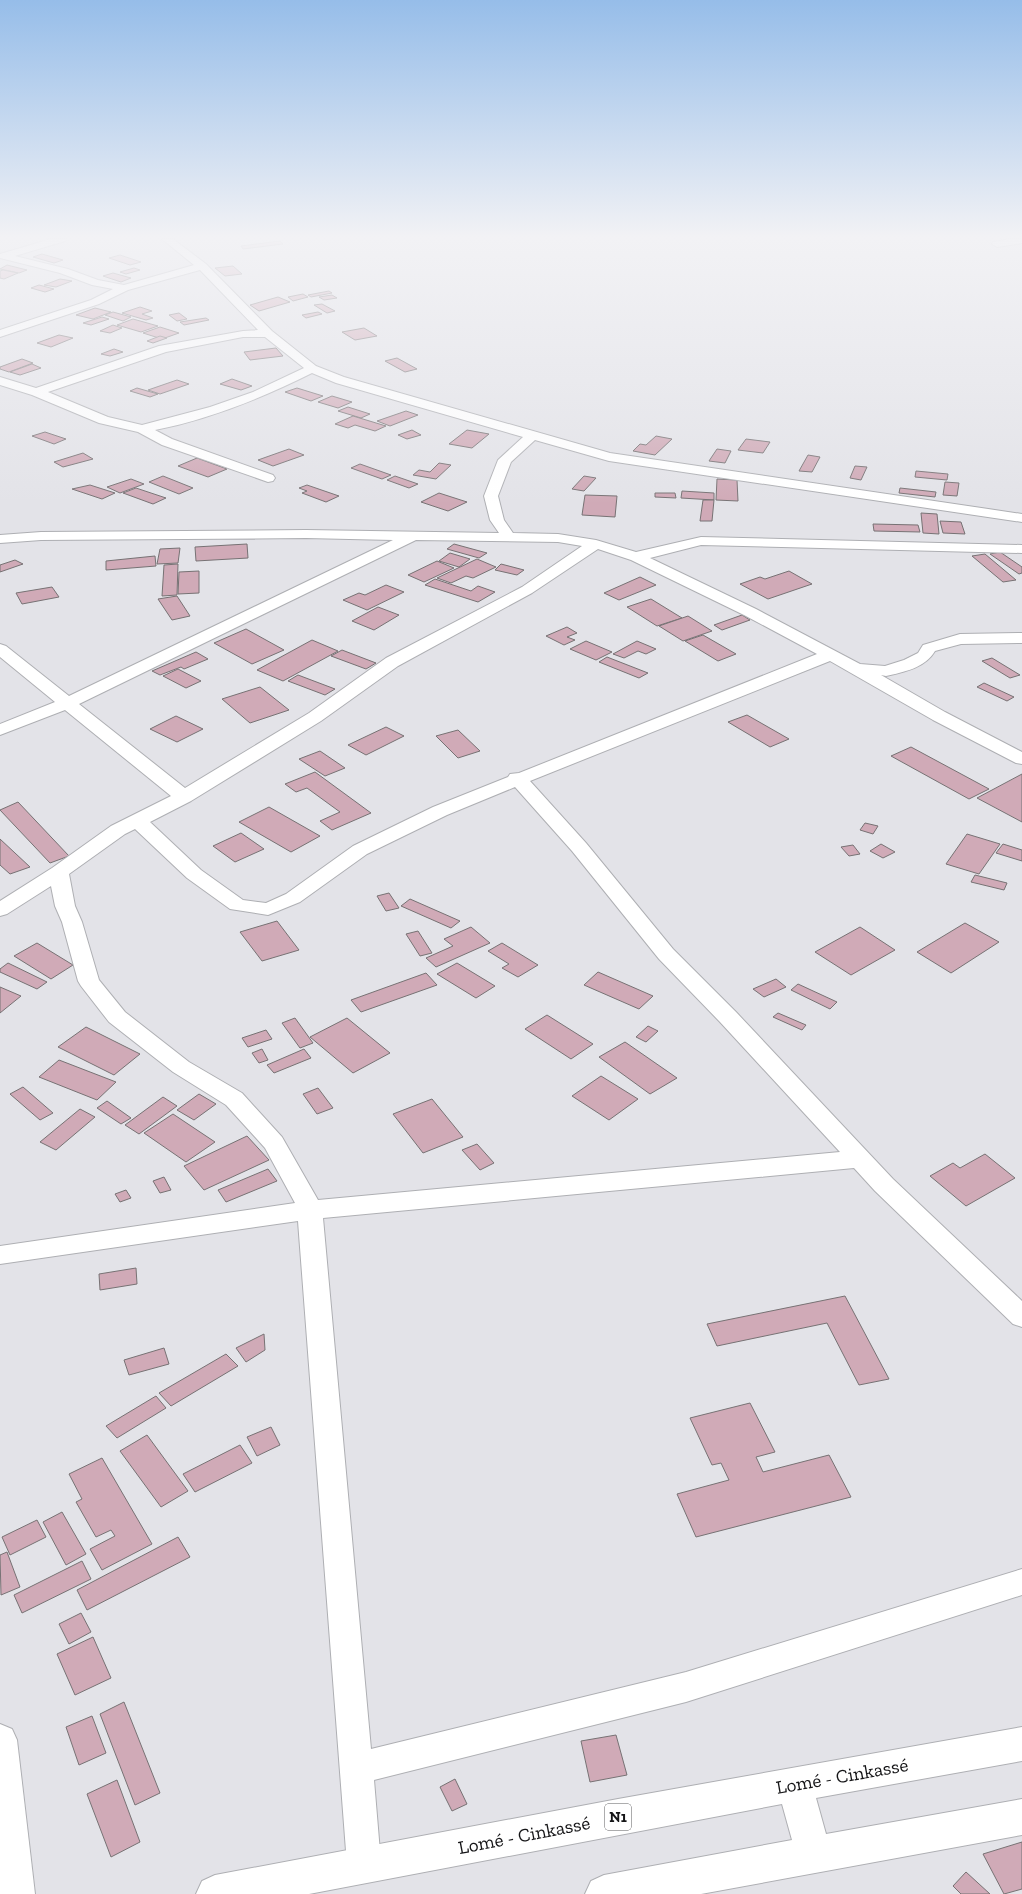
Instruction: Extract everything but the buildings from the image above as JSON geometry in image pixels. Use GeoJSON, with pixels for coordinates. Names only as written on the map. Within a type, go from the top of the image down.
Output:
{"type":"FeatureCollection","features":[{"type":"Feature","properties":{"kind":"highway","name":"Lomé - Cinkassé"},"geometry":{"type":"LineString","coordinates":[[215,1894],[364,1864],[794,1784],[1022,1744]]}},
{"type":"Feature","properties":{"kind":"highway"},"geometry":{"type":"LineString","coordinates":[[794,1784],[814,1854]]}},
{"type":"Feature","properties":{"kind":"highway"},"geometry":{"type":"LineString","coordinates":[[604,1894],[814,1854],[1022,1817]]}},
{"type":"Feature","properties":{"kind":"street"},"geometry":{"type":"LineString","coordinates":[[0,334],[20,327]]}},
{"type":"Feature","properties":{"kind":"street"},"geometry":{"type":"LineString","coordinates":[[262,327],[312,369],[366,388],[532,436],[609,456],[1022,518]]}},
{"type":"Feature","properties":{"kind":"street"},"geometry":{"type":"LineString","coordinates":[[36,392],[163,349],[236,336],[268,333]]}},
{"type":"Feature","properties":{"kind":"street"},"geometry":{"type":"LineString","coordinates":[[142,429],[215,410],[257,395],[312,369]]}},
{"type":"Feature","properties":{"kind":"street"},"geometry":{"type":"LineString","coordinates":[[0,381],[36,392],[104,420],[142,429],[167,442],[268,478]]}},
{"type":"Feature","properties":{"kind":"street"},"geometry":{"type":"LineString","coordinates":[[509,537],[496,520],[491,496],[505,460],[532,436]]}},
{"type":"Feature","properties":{"kind":"street"},"geometry":{"type":"LineString","coordinates":[[0,539],[41,536],[159,534],[417,534],[558,538],[596,544],[636,557],[721,597],[856,668],[939,716],[1022,759]]}},
{"type":"Feature","properties":{"kind":"street"},"geometry":{"type":"LineString","coordinates":[[0,730],[66,704],[417,534]]}},
{"type":"Feature","properties":{"kind":"street"},"geometry":{"type":"LineString","coordinates":[[636,557],[701,541],[1022,549]]}},
{"type":"Feature","properties":{"kind":"street"},"geometry":{"type":"LineString","coordinates":[[0,910],[59,872],[118,830],[184,797],[315,716],[392,662],[527,590],[596,544]]}},
{"type":"Feature","properties":{"kind":"street"},"geometry":{"type":"LineString","coordinates":[[856,668],[886,671],[910,664],[924,656],[929,648],[960,639],[1022,638]]}},
{"type":"Feature","properties":{"kind":"street"},"geometry":{"type":"LineString","coordinates":[[0,650],[184,797]]}},
{"type":"Feature","properties":{"kind":"street"},"geometry":{"type":"LineString","coordinates":[[138,821],[194,874],[237,905],[268,909],[293,898],[360,850],[440,810],[517,778],[829,655]]}},
{"type":"Feature","properties":{"kind":"street"},"geometry":{"type":"LineString","coordinates":[[517,778],[578,847],[666,954],[728,1017],[884,1185],[1022,1317]]}},
{"type":"Feature","properties":{"kind":"street"},"geometry":{"type":"LineString","coordinates":[[59,872],[65,906],[72,922],[89,981],[117,1017],[182,1067],[234,1099],[274,1144],[302,1192],[310,1210],[364,1864]]}},
{"type":"Feature","properties":{"kind":"street"},"geometry":{"type":"LineString","coordinates":[[0,1255],[310,1210],[860,1159]]}},
{"type":"Feature","properties":{"kind":"street"},"geometry":{"type":"LineString","coordinates":[[356,1769],[686,1687],[1022,1582]]}},
{"type":"Feature","properties":{"kind":"street"},"geometry":{"type":"LineString","coordinates":[[0,1740],[17,1894]]}}]}
